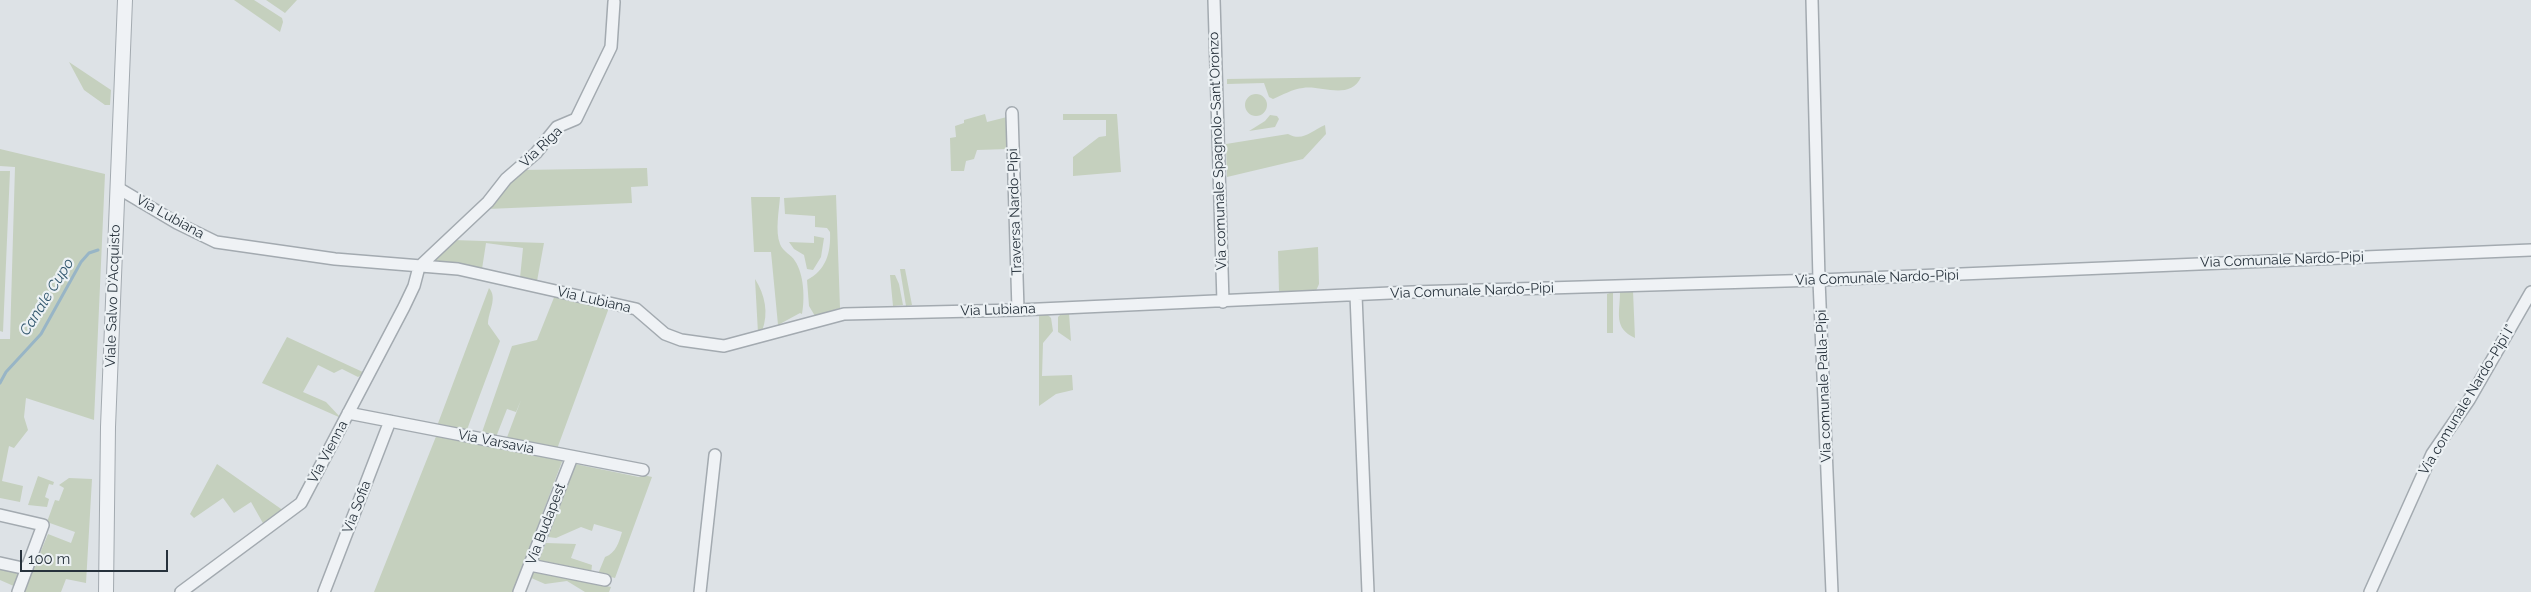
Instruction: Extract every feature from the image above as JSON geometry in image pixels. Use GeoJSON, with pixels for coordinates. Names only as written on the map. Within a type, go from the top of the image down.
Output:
{"type":"FeatureCollection","features":[{"type":"Feature","properties":{"kind":"street","name":"Viale Salvo D'Acquisto"},"geometry":{"type":"LineString","coordinates":[[106,592],[108,428],[125,0]]}},
{"type":"Feature","properties":{"kind":"street","name":"Via comunale Spagnolo-Sant'Oronzo"},"geometry":{"type":"LineString","coordinates":[[1214,0],[1223,302]]}},
{"type":"Feature","properties":{"kind":"street","name":"Via comunale Palla-Pipi"},"geometry":{"type":"LineString","coordinates":[[1812,0],[1819,280],[1832,592]]}},
{"type":"Feature","properties":{"kind":"street","name":"Via Riga"},"geometry":{"type":"LineString","coordinates":[[418,266],[488,202],[506,179],[536,153],[557,127],[576,119],[611,46],[614,2]]}},
{"type":"Feature","properties":{"kind":"street","name":"Traversa Nardo-Pipi"},"geometry":{"type":"LineString","coordinates":[[1012,113],[1018,310]]}},
{"type":"Feature","properties":{"kind":"street","name":"Via Lubiana"},"geometry":{"type":"LineString","coordinates":[[118,188],[176,223],[216,242],[279,253],[458,269],[636,309],[665,334],[681,340],[724,346],[844,314],[1018,310],[1223,302]]}},
{"type":"Feature","properties":{"kind":"street","name":"Via Comunale Nardo-Pipi"},"geometry":{"type":"LineString","coordinates":[[1223,302],[1412,292],[1819,280],[2531,250]]}},
{"type":"Feature","properties":{"kind":"street","name":"Via Vienna"},"geometry":{"type":"LineString","coordinates":[[181,592],[301,503],[404,307],[414,286],[418,266]]}},
{"type":"Feature","properties":{"kind":"street","name":"Via comunale Nardo-Pipi I°"},"geometry":{"type":"LineString","coordinates":[[2370,592],[2432,454],[2469,400],[2531,292]]}},
{"type":"Feature","properties":{"kind":"street"},"geometry":{"type":"LineString","coordinates":[[1356,295],[1368,592]]}},
{"type":"Feature","properties":{"kind":"street","name":"Via Varsavia"},"geometry":{"type":"LineString","coordinates":[[348,413],[643,470]]}},
{"type":"Feature","properties":{"kind":"street","name":"Via Sofia"},"geometry":{"type":"LineString","coordinates":[[324,592],[390,421]]}},
{"type":"Feature","properties":{"kind":"street"},"geometry":{"type":"LineString","coordinates":[[700,592],[715,455]]}},
{"type":"Feature","properties":{"kind":"street","name":"Via Budapest"},"geometry":{"type":"LineString","coordinates":[[519,592],[572,457]]}},
{"type":"Feature","properties":{"kind":"street"},"geometry":{"type":"LineString","coordinates":[[0,515],[44,525],[18,592]]}},
{"type":"Feature","properties":{"kind":"street"},"geometry":{"type":"LineString","coordinates":[[0,563],[27,569]]}},
{"type":"Feature","properties":{"kind":"street"},"geometry":{"type":"LineString","coordinates":[[530,565],[604,580]]}},
{"type":"Feature","properties":{"kind":"green space"},"geometry":{"type":"Polygon","coordinates":[[[234,0],[254,0],[282,18],[283,22],[280,32],[234,0]]]}},
{"type":"Feature","properties":{"kind":"green space"},"geometry":{"type":"Polygon","coordinates":[[[266,0],[297,0],[285,13],[266,0]]]}},
{"type":"Feature","properties":{"kind":"green space"},"geometry":{"type":"Polygon","coordinates":[[[69,62],[111,90],[110,105],[105,105],[84,90],[69,62]]]}},
{"type":"Feature","properties":{"kind":"green space"},"geometry":{"type":"Polygon","coordinates":[[[1361,77],[1356,84],[1343,90],[1303,88],[1273,99],[1269,97],[1264,83],[1227,84],[1227,79],[1361,77]]]}},
{"type":"Feature","properties":{"kind":"green space"},"geometry":{"type":"Polygon","coordinates":[[[1256,94],[1264,97],[1267,105],[1264,113],[1256,116],[1248,113],[1245,105],[1248,97],[1256,94]]]}},
{"type":"Feature","properties":{"kind":"green space"},"geometry":{"type":"Polygon","coordinates":[[[985,114],[987,122],[1007,117],[1008,149],[977,150],[974,159],[966,161],[964,171],[951,171],[950,138],[956,137],[955,126],[964,123],[964,120],[985,114]]]}},
{"type":"Feature","properties":{"kind":"green space"},"geometry":{"type":"Polygon","coordinates":[[[1063,114],[1117,114],[1121,172],[1073,176],[1073,157],[1099,137],[1106,136],[1106,120],[1063,120],[1063,114]]]}},
{"type":"Feature","properties":{"kind":"green space"},"geometry":{"type":"Polygon","coordinates":[[[1270,115],[1277,116],[1279,119],[1275,127],[1249,131],[1265,121],[1270,115]]]}},
{"type":"Feature","properties":{"kind":"green space"},"geometry":{"type":"Polygon","coordinates":[[[1325,125],[1326,134],[1303,159],[1227,177],[1226,144],[1288,134],[1298,137],[1307,135],[1325,125]]]}},
{"type":"Feature","properties":{"kind":"green space"},"geometry":{"type":"Polygon","coordinates":[[[0,149],[105,174],[94,420],[26,398],[24,417],[28,430],[14,448],[9,446],[2,481],[23,486],[20,502],[0,498],[0,339],[10,339],[15,167],[0,166],[0,149]]]}},
{"type":"Feature","properties":{"kind":"green space"},"geometry":{"type":"Polygon","coordinates":[[[647,168],[648,186],[631,187],[632,203],[487,209],[521,170],[647,168]]]}},
{"type":"Feature","properties":{"kind":"green space"},"geometry":{"type":"Polygon","coordinates":[[[0,171],[10,171],[3,332],[0,331],[0,171]]]}},
{"type":"Feature","properties":{"kind":"green space"},"geometry":{"type":"Polygon","coordinates":[[[836,195],[840,308],[815,316],[809,306],[807,280],[819,271],[826,260],[830,232],[827,228],[815,227],[815,216],[785,214],[784,198],[836,195]]]}},
{"type":"Feature","properties":{"kind":"green space"},"geometry":{"type":"Polygon","coordinates":[[[751,197],[780,197],[778,233],[780,244],[795,261],[802,280],[802,314],[800,313],[778,325],[771,252],[754,252],[751,197]]]}},
{"type":"Feature","properties":{"kind":"green space"},"geometry":{"type":"Polygon","coordinates":[[[814,236],[824,238],[821,257],[813,270],[807,269],[804,255],[794,249],[789,242],[814,243],[814,236]]]}},
{"type":"Feature","properties":{"kind":"green space"},"geometry":{"type":"Polygon","coordinates":[[[453,240],[544,243],[537,281],[520,278],[523,248],[486,243],[482,269],[428,262],[453,240]]]}},
{"type":"Feature","properties":{"kind":"green space"},"geometry":{"type":"Polygon","coordinates":[[[1318,247],[1319,284],[1315,293],[1279,292],[1278,251],[1318,247]]]}},
{"type":"Feature","properties":{"kind":"green space"},"geometry":{"type":"Polygon","coordinates":[[[900,269],[905,269],[912,305],[906,306],[900,269]]]}},
{"type":"Feature","properties":{"kind":"green space"},"geometry":{"type":"Polygon","coordinates":[[[890,275],[895,275],[899,284],[903,305],[893,306],[890,275]]]}},
{"type":"Feature","properties":{"kind":"green space"},"geometry":{"type":"Polygon","coordinates":[[[755,279],[765,304],[764,324],[762,331],[758,333],[755,279]]]}},
{"type":"Feature","properties":{"kind":"green space"},"geometry":{"type":"Polygon","coordinates":[[[489,288],[492,292],[493,301],[488,324],[500,341],[468,427],[466,431],[437,426],[489,288]]]}},
{"type":"Feature","properties":{"kind":"green space"},"geometry":{"type":"Polygon","coordinates":[[[1633,291],[1635,338],[1623,330],[1619,319],[1620,292],[1633,291]]]}},
{"type":"Feature","properties":{"kind":"green space"},"geometry":{"type":"Polygon","coordinates":[[[1613,292],[1613,333],[1607,333],[1607,294],[1613,292]]]}},
{"type":"Feature","properties":{"kind":"green space"},"geometry":{"type":"Polygon","coordinates":[[[555,295],[610,305],[557,449],[506,440],[521,400],[516,412],[507,409],[496,437],[481,435],[512,346],[537,340],[555,295]]]}},
{"type":"Feature","properties":{"kind":"green space"},"geometry":{"type":"Polygon","coordinates":[[[1046,313],[1051,318],[1053,331],[1043,343],[1042,376],[1072,375],[1073,390],[1056,394],[1039,406],[1039,314],[1046,313]]]}},
{"type":"Feature","properties":{"kind":"green space"},"geometry":{"type":"Polygon","coordinates":[[[1062,313],[1069,313],[1071,341],[1058,332],[1058,317],[1062,313]]]}},
{"type":"Feature","properties":{"kind":"green space"},"geometry":{"type":"Polygon","coordinates":[[[287,337],[365,373],[358,377],[342,369],[334,373],[318,365],[303,392],[326,402],[341,418],[262,383],[287,337]]]}},
{"type":"Feature","properties":{"kind":"green space"},"geometry":{"type":"Polygon","coordinates":[[[437,434],[563,459],[513,592],[374,592],[437,434]]]}},
{"type":"Feature","properties":{"kind":"green space"},"geometry":{"type":"Polygon","coordinates":[[[217,464],[284,511],[264,525],[251,502],[234,513],[223,498],[194,518],[190,514],[217,464]]]}},
{"type":"Feature","properties":{"kind":"green space"},"geometry":{"type":"Polygon","coordinates":[[[575,464],[639,477],[643,475],[652,477],[615,578],[598,574],[605,557],[612,553],[620,540],[622,532],[594,524],[592,531],[581,527],[556,538],[548,537],[575,464]]]}},
{"type":"Feature","properties":{"kind":"green space"},"geometry":{"type":"Polygon","coordinates":[[[38,476],[54,482],[53,485],[49,484],[45,497],[49,499],[47,507],[28,505],[38,476]]]}},
{"type":"Feature","properties":{"kind":"green space"},"geometry":{"type":"Polygon","coordinates":[[[69,478],[92,479],[86,583],[66,579],[61,592],[24,592],[48,534],[71,543],[75,532],[47,522],[55,500],[59,501],[64,488],[59,485],[69,478]]]}},
{"type":"Feature","properties":{"kind":"green space"},"geometry":{"type":"Polygon","coordinates":[[[546,543],[576,544],[571,558],[592,565],[591,574],[538,562],[546,543]]]}},
{"type":"Feature","properties":{"kind":"green space"},"geometry":{"type":"Polygon","coordinates":[[[0,569],[20,574],[16,587],[0,580],[0,569]]]}},
{"type":"Feature","properties":{"kind":"green space"},"geometry":{"type":"Polygon","coordinates":[[[532,569],[611,587],[609,592],[585,592],[567,581],[545,584],[529,577],[532,569]]]}},
{"type":"Feature","properties":{"kind":"waterway","name":"Canale Cupo"},"geometry":{"type":"LineString","coordinates":[[0,383],[6,372],[41,334],[81,262],[89,253],[98,250]]}}]}
